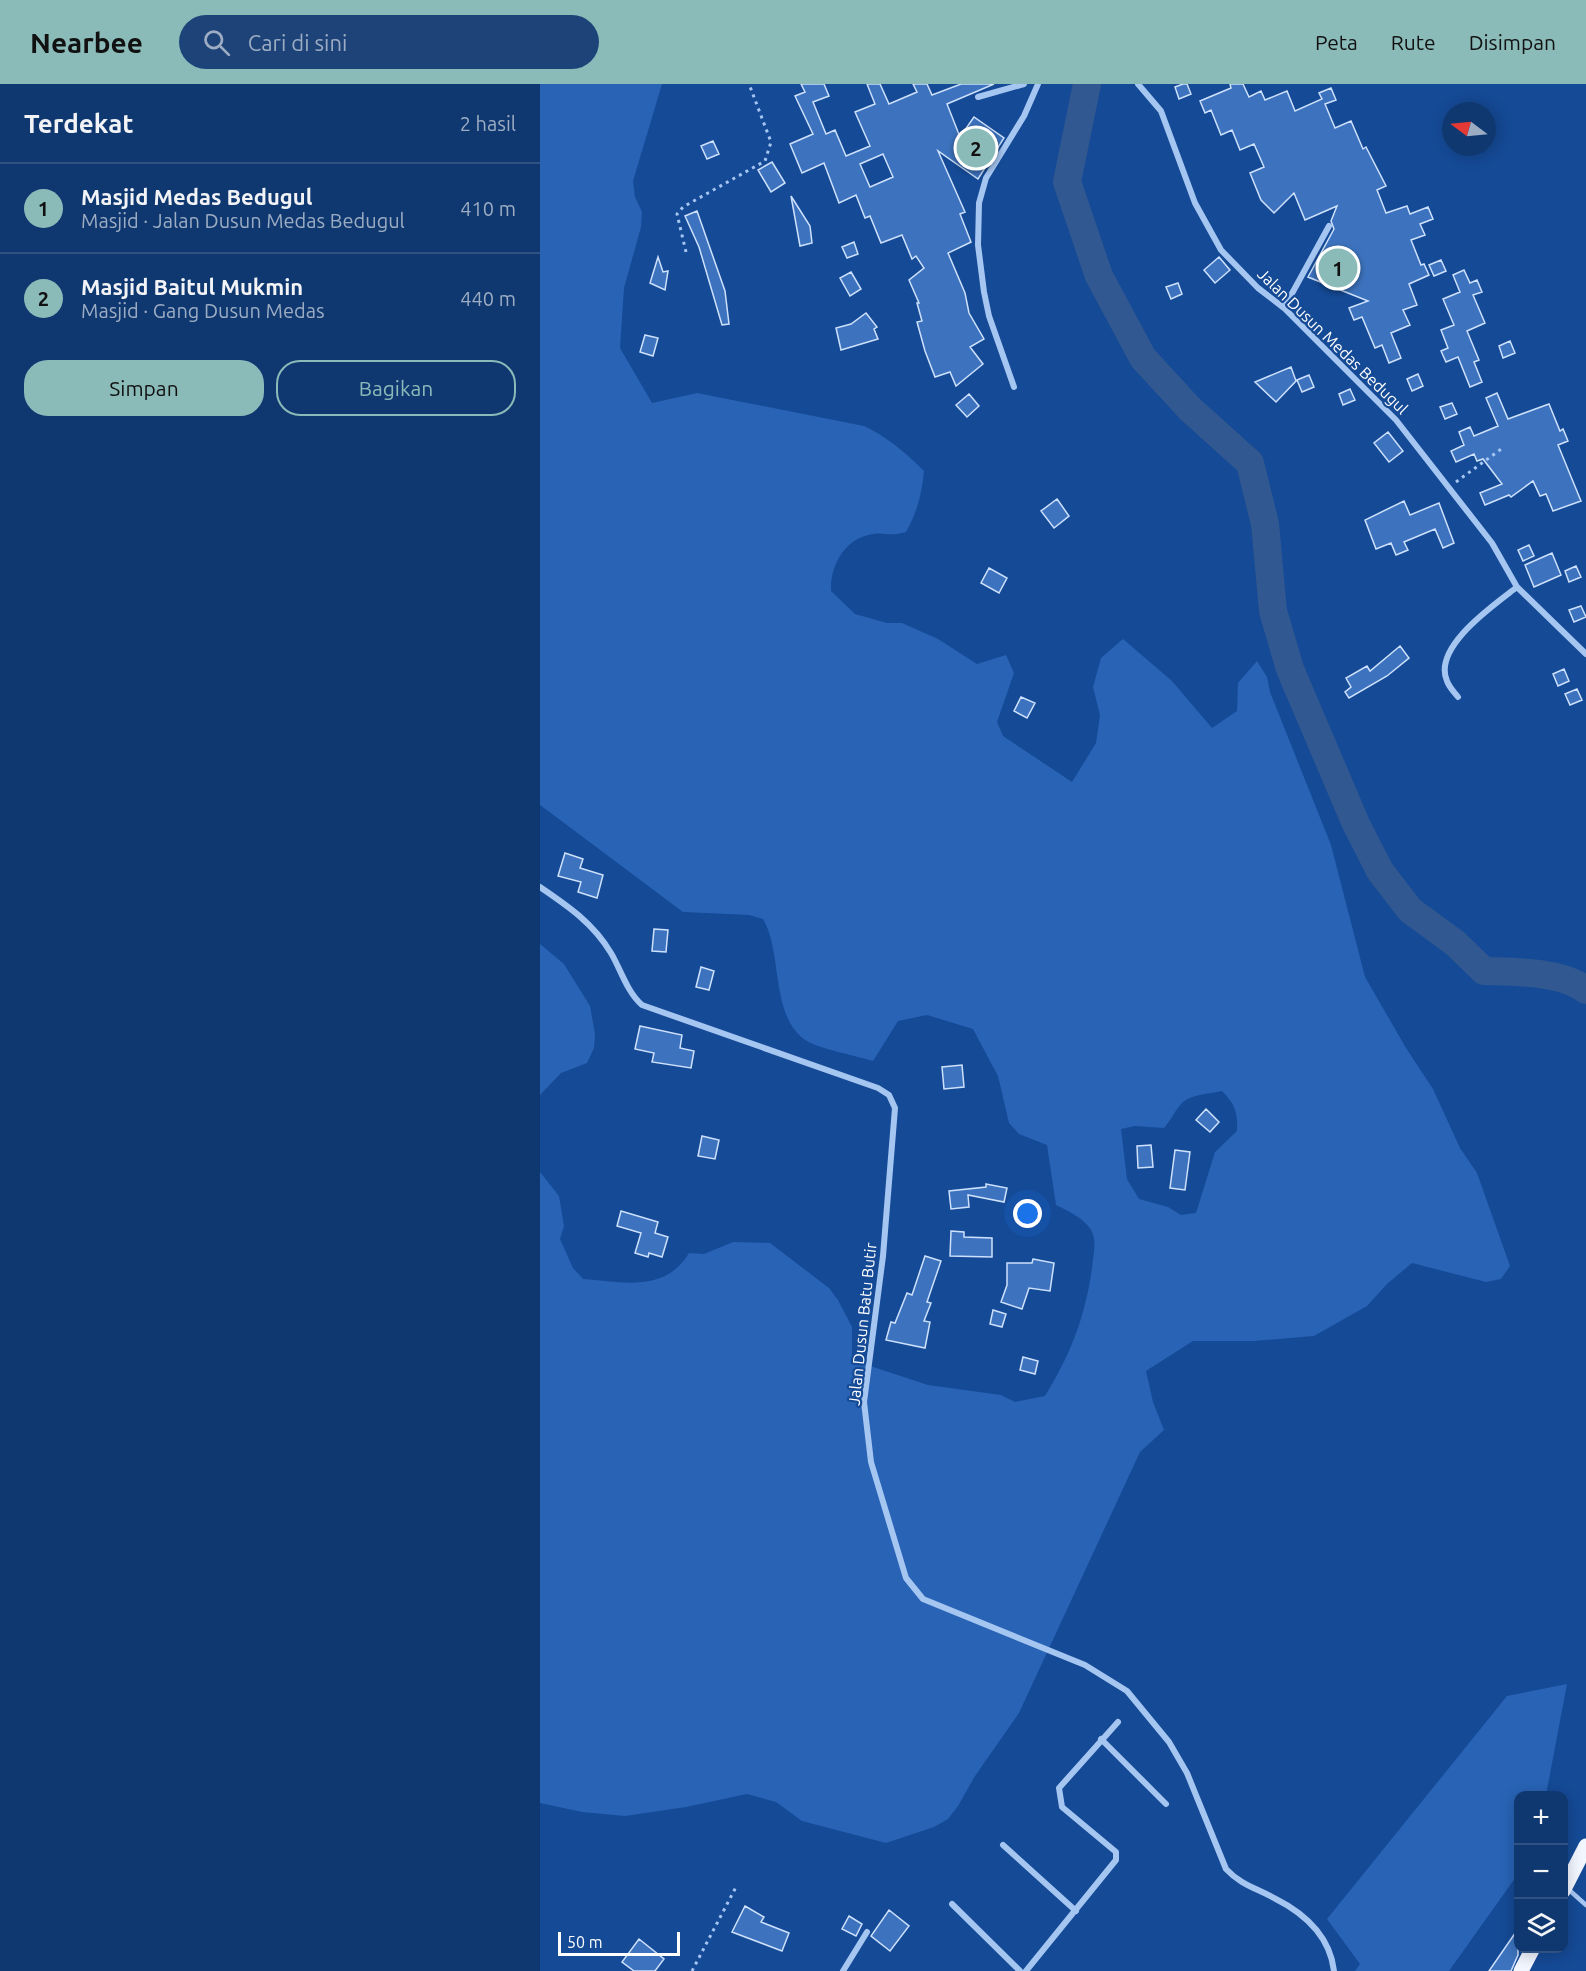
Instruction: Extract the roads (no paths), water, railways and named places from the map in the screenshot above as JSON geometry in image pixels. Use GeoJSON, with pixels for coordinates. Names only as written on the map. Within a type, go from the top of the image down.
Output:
{"type":"FeatureCollection","features":[{"type":"Feature","properties":{"kind":"main road"},"geometry":{"type":"LineString","coordinates":[[1568,1883],[1586,1846]]}},
{"type":"Feature","properties":{"kind":"main road"},"geometry":{"type":"LineString","coordinates":[[1521,1971],[1530,1953]]}},
{"type":"Feature","properties":{"kind":"street"},"geometry":{"type":"LineString","coordinates":[[978,97],[1024,84]]}},
{"type":"Feature","properties":{"kind":"street"},"geometry":{"type":"LineString","coordinates":[[1014,387],[988,316],[978,245],[979,203],[986,178],[1024,116],[1038,84]]}},
{"type":"Feature","properties":{"kind":"street","name":"Jalan Dusun Medas Bedugul"},"geometry":{"type":"LineString","coordinates":[[1138,84],[1161,111],[1181,167],[1213,238],[1258,288],[1284,308],[1396,420],[1492,543],[1517,587],[1586,654]]}},
{"type":"Feature","properties":{"kind":"street"},"geometry":{"type":"LineString","coordinates":[[1284,308],[1329,226]]}},
{"type":"Feature","properties":{"kind":"street"},"geometry":{"type":"LineString","coordinates":[[1458,697],[1446,680],[1445,662],[1452,648],[1464,631],[1517,587]]}},
{"type":"Feature","properties":{"kind":"street","name":"Jalan Dusun Batu Butir"},"geometry":{"type":"LineString","coordinates":[[540,887],[575,911],[593,927],[610,952],[632,995],[642,1005],[878,1088],[889,1095],[895,1108],[892,1167],[864,1402],[871,1462],[906,1578],[923,1599],[1084,1665],[1127,1691],[1169,1742],[1187,1773],[1226,1869],[1237,1881],[1302,1914],[1329,1949],[1334,1971]]}},
{"type":"Feature","properties":{"kind":"street"},"geometry":{"type":"LineString","coordinates":[[1026,1971],[1115,1863],[1116,1852],[1062,1807],[1058,1794],[1059,1788],[1118,1722]]}},
{"type":"Feature","properties":{"kind":"street"},"geometry":{"type":"LineString","coordinates":[[1101,1739],[1166,1804]]}},
{"type":"Feature","properties":{"kind":"street"},"geometry":{"type":"LineString","coordinates":[[1003,1845],[1076,1911]]}},
{"type":"Feature","properties":{"kind":"street"},"geometry":{"type":"LineString","coordinates":[[952,1904],[1020,1971]]}},
{"type":"Feature","properties":{"kind":"street"},"geometry":{"type":"LineString","coordinates":[[843,1971],[867,1932]]}},
{"type":"Feature","properties":{"kind":"lane"},"geometry":{"type":"LineString","coordinates":[[1568,1891],[1586,1905]]}},
{"type":"Feature","properties":{"kind":"waterway"},"geometry":{"type":"LineString","coordinates":[[1087,84],[1067,182],[1099,276],[1143,358],[1190,409],[1250,463],[1265,524],[1273,611],[1290,669],[1356,824],[1380,871],[1410,910],[1455,943],[1484,971],[1523,972],[1551,976],[1564,979],[1586,990]]}},
{"type":"Feature","properties":{"kind":"place","name":"Masjid Baitul Mukmin"},"geometry":{"type":"Point","coordinates":[976,148]}},
{"type":"Feature","properties":{"kind":"place","name":"Masjid Medas Bedugul"},"geometry":{"type":"Point","coordinates":[1338,268]}}]}
